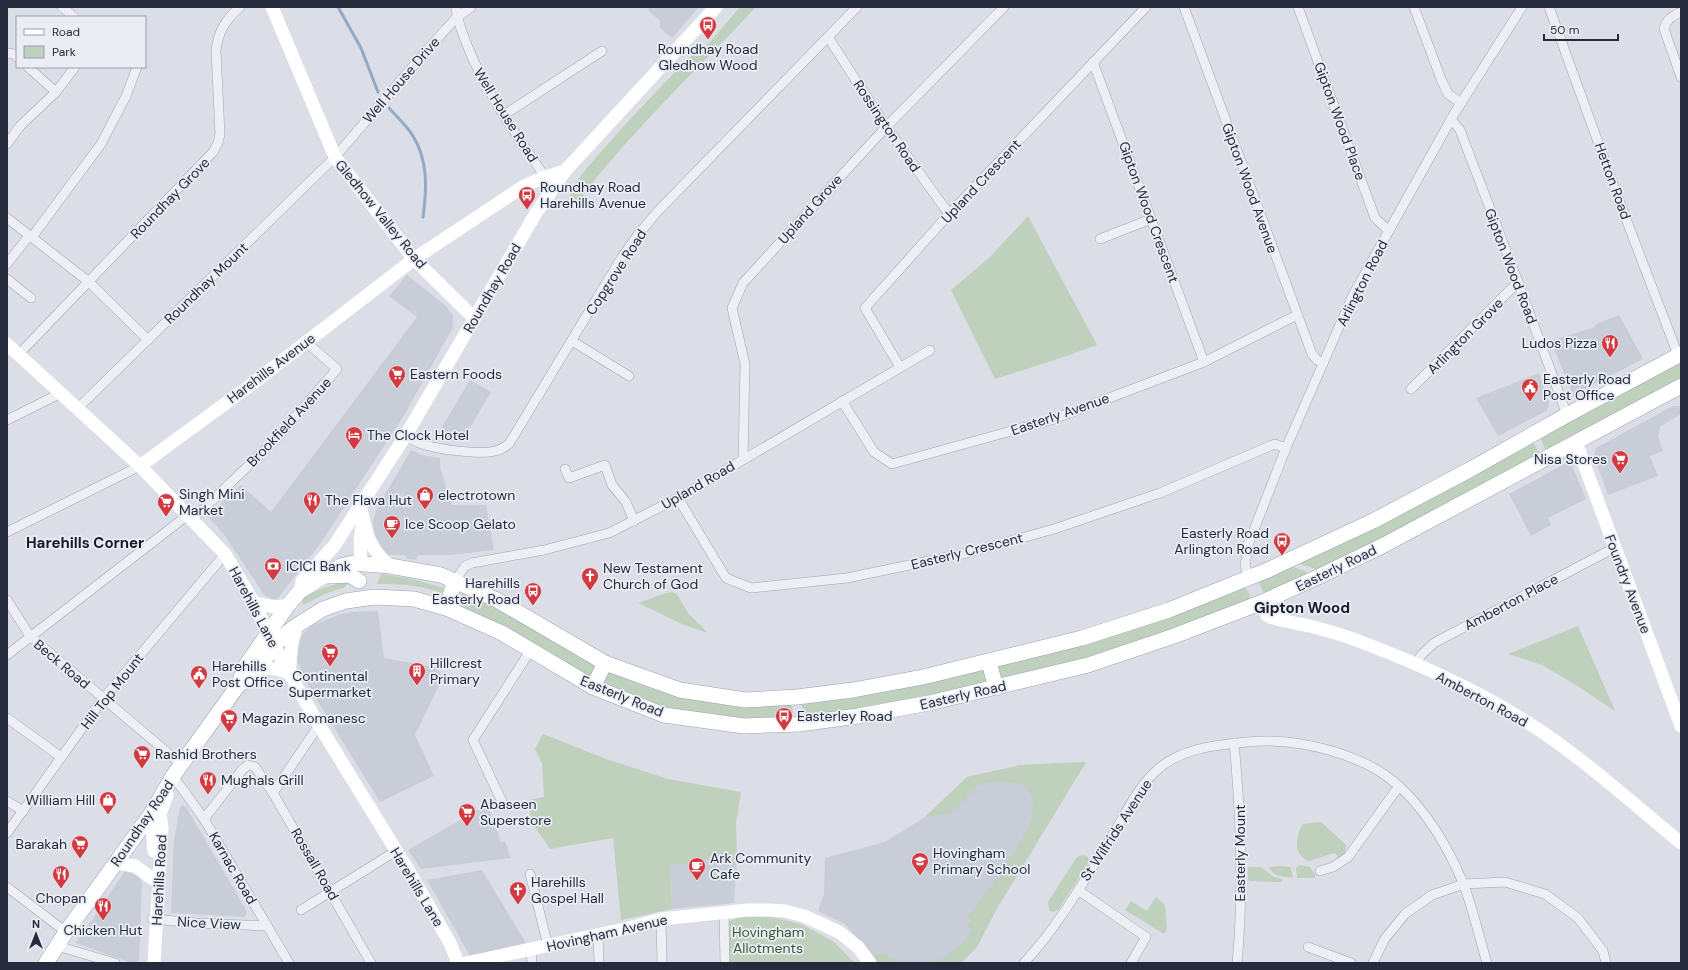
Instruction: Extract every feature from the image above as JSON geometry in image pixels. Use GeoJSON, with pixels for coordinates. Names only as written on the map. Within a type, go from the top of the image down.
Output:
{"type":"FeatureCollection","features":[{"type":"Feature","properties":{"kind":"main road","name":"Easterly Road"},"geometry":{"type":"LineString","coordinates":[[239,684],[244,668],[288,604],[300,591],[341,566],[353,563],[370,563],[420,570],[441,575],[497,600],[605,663],[680,690],[745,700],[797,697],[853,690],[923,677],[989,662],[1082,638],[1169,610],[1319,547],[1373,521],[1471,469],[1680,354]]}},
{"type":"Feature","properties":{"kind":"main road","name":"Easterly Road"},"geometry":{"type":"LineString","coordinates":[[239,684],[252,678],[275,645],[288,632],[322,609],[346,601],[374,597],[414,599],[446,608],[502,633],[593,687],[664,715],[744,726],[799,724],[858,716],[929,703],[1088,665],[1174,636],[1260,603],[1384,545],[1681,386]]}},
{"type":"Feature","properties":{"kind":"main road"},"geometry":{"type":"LineString","coordinates":[[346,601],[354,591],[359,581],[361,564]]}},
{"type":"Feature","properties":{"kind":"main road"},"geometry":{"type":"LineString","coordinates":[[320,578],[335,575],[350,575],[359,581]]}},
{"type":"Feature","properties":{"kind":"main road"},"geometry":{"type":"LineString","coordinates":[[446,608],[455,581]]}},
{"type":"Feature","properties":{"kind":"main road"},"geometry":{"type":"LineString","coordinates":[[269,631],[290,619],[322,609]]}},
{"type":"Feature","properties":{"kind":"main road"},"geometry":{"type":"LineString","coordinates":[[989,662],[996,688]]}},
{"type":"Feature","properties":{"kind":"main road"},"geometry":{"type":"LineString","coordinates":[[593,687],[605,663]]}},
{"type":"Feature","properties":{"kind":"main road","name":"Roundhay Road"},"geometry":{"type":"LineString","coordinates":[[46,963],[66,932],[151,814],[178,771],[239,684]]}},
{"type":"Feature","properties":{"kind":"main road"},"geometry":{"type":"LineString","coordinates":[[797,697],[799,724]]}},
{"type":"Feature","properties":{"kind":"street"},"geometry":{"type":"LineString","coordinates":[[62,7],[73,16]]}},
{"type":"Feature","properties":{"kind":"street","name":"Roundhay Grove"},"geometry":{"type":"LineString","coordinates":[[19,354],[213,152],[218,143],[220,134],[216,51],[217,39],[224,23],[240,7]]}},
{"type":"Feature","properties":{"kind":"street","name":"Gledhow Valley Road"},"geometry":{"type":"LineString","coordinates":[[272,7],[335,157],[414,259],[474,318]]}},
{"type":"Feature","properties":{"kind":"street","name":"Well House Road"},"geometry":{"type":"LineString","coordinates":[[456,7],[456,18],[474,63],[490,93],[545,176]]}},
{"type":"Feature","properties":{"kind":"street","name":"Well House Drive"},"geometry":{"type":"LineString","coordinates":[[335,157],[456,18],[471,7]]}},
{"type":"Feature","properties":{"kind":"street","name":"Roundhay Road"},"geometry":{"type":"LineString","coordinates":[[300,591],[302,581],[334,546],[406,435],[474,318],[547,197],[565,171],[716,7]]}},
{"type":"Feature","properties":{"kind":"street","name":"Copgrove Road"},"geometry":{"type":"LineString","coordinates":[[406,435],[417,442],[445,449],[493,452],[502,449],[509,444],[636,236],[658,211],[857,7]]}},
{"type":"Feature","properties":{"kind":"street","name":"Upland Grove"},"geometry":{"type":"LineString","coordinates":[[743,460],[745,364],[732,308],[743,283],[886,127],[1004,7]]}},
{"type":"Feature","properties":{"kind":"street","name":"Upland Crescent"},"geometry":{"type":"LineString","coordinates":[[900,367],[865,308],[949,214],[1146,7]]}},
{"type":"Feature","properties":{"kind":"street","name":"Gipton Wood Avenue"},"geometry":{"type":"LineString","coordinates":[[1184,7],[1296,315],[1312,354],[1317,360],[1323,363]]}},
{"type":"Feature","properties":{"kind":"street","name":"Gipton Wood Place"},"geometry":{"type":"LineString","coordinates":[[1298,7],[1375,218],[1389,231]]}},
{"type":"Feature","properties":{"kind":"street"},"geometry":{"type":"LineString","coordinates":[[1414,7],[1448,94],[1461,103]]}},
{"type":"Feature","properties":{"kind":"street","name":"Arlington Road"},"geometry":{"type":"LineString","coordinates":[[1249,577],[1245,566],[1248,545],[1286,448],[1354,295],[1451,119],[1522,7]]}},
{"type":"Feature","properties":{"kind":"street","name":"Hetton Road"},"geometry":{"type":"LineString","coordinates":[[1549,7],[1623,211],[1680,354]]}},
{"type":"Feature","properties":{"kind":"street"},"geometry":{"type":"LineString","coordinates":[[1681,12],[1670,18],[1664,30],[1681,77]]}},
{"type":"Feature","properties":{"kind":"street","name":"Rossington Road"},"geometry":{"type":"LineString","coordinates":[[828,37],[886,127],[949,214]]}},
{"type":"Feature","properties":{"kind":"street"},"geometry":{"type":"LineString","coordinates":[[504,115],[602,51]]}},
{"type":"Feature","properties":{"kind":"street","name":"Gipton Wood Crescent"},"geometry":{"type":"LineString","coordinates":[[1093,62],[1204,362]]}},
{"type":"Feature","properties":{"kind":"street"},"geometry":{"type":"LineString","coordinates":[[29,68],[56,92]]}},
{"type":"Feature","properties":{"kind":"street"},"geometry":{"type":"LineString","coordinates":[[7,144],[20,126],[56,92],[73,68]]}},
{"type":"Feature","properties":{"kind":"street"},"geometry":{"type":"LineString","coordinates":[[7,264],[30,237],[101,144],[126,96],[137,68]]}},
{"type":"Feature","properties":{"kind":"street","name":"Gipton Wood Road"},"geometry":{"type":"LineString","coordinates":[[1451,119],[1460,130],[1567,415]]}},
{"type":"Feature","properties":{"kind":"street","name":"Roundhay Mount"},"geometry":{"type":"LineString","coordinates":[[77,409],[335,157]]}},
{"type":"Feature","properties":{"kind":"street","name":"Harehills Avenue"},"geometry":{"type":"LineString","coordinates":[[7,532],[140,466],[252,384],[414,259],[524,186],[545,176],[565,171]]}},
{"type":"Feature","properties":{"kind":"street"},"geometry":{"type":"LineString","coordinates":[[524,186],[547,197]]}},
{"type":"Feature","properties":{"kind":"street"},"geometry":{"type":"LineString","coordinates":[[7,218],[89,282],[148,340]]}},
{"type":"Feature","properties":{"kind":"street"},"geometry":{"type":"LineString","coordinates":[[1100,239],[1151,219]]}},
{"type":"Feature","properties":{"kind":"street"},"geometry":{"type":"LineString","coordinates":[[7,279],[31,298]]}},
{"type":"Feature","properties":{"kind":"street","name":"Arlington Grove"},"geometry":{"type":"LineString","coordinates":[[1411,389],[1518,282]]}},
{"type":"Feature","properties":{"kind":"street","name":"Easterly Avenue"},"geometry":{"type":"LineString","coordinates":[[842,401],[874,452],[892,464],[1051,420],[1204,362],[1296,315]]}},
{"type":"Feature","properties":{"kind":"street"},"geometry":{"type":"LineString","coordinates":[[572,341],[629,376]]}},
{"type":"Feature","properties":{"kind":"street","name":"Brookfield Avenue"},"geometry":{"type":"LineString","coordinates":[[191,517],[278,438],[337,369],[306,342]]}},
{"type":"Feature","properties":{"kind":"street","name":"Harehills Lane"},"geometry":{"type":"LineString","coordinates":[[7,344],[140,466],[191,517],[225,554],[254,603],[289,673],[450,943],[458,963]]}},
{"type":"Feature","properties":{"kind":"street","name":"Upland Road"},"geometry":{"type":"LineString","coordinates":[[455,581],[465,566],[472,563],[544,550],[596,537],[609,533],[634,521],[678,498],[930,350]]}},
{"type":"Feature","properties":{"kind":"street"},"geometry":{"type":"LineString","coordinates":[[7,420],[61,393]]}},
{"type":"Feature","properties":{"kind":"street","name":"Foundry Avenue"},"geometry":{"type":"LineString","coordinates":[[1576,442],[1681,726]]}},
{"type":"Feature","properties":{"kind":"street","name":"Easterly Crescent"},"geometry":{"type":"LineString","coordinates":[[678,498],[726,578],[751,588],[847,578],[967,553],[1054,529],[1160,493],[1275,444],[1286,448]]}},
{"type":"Feature","properties":{"kind":"street"},"geometry":{"type":"LineString","coordinates":[[565,469],[569,478],[605,465],[612,485],[626,502],[634,521]]}},
{"type":"Feature","properties":{"kind":"street"},"geometry":{"type":"LineString","coordinates":[[360,505],[373,550],[390,566]]}},
{"type":"Feature","properties":{"kind":"street"},"geometry":{"type":"LineString","coordinates":[[7,655],[30,636],[191,517]]}},
{"type":"Feature","properties":{"kind":"street"},"geometry":{"type":"LineString","coordinates":[[361,564],[360,541],[364,520]]}},
{"type":"Feature","properties":{"kind":"street","name":"Amberton Place"},"geometry":{"type":"LineString","coordinates":[[1416,665],[1421,656],[1434,643],[1614,548]]}},
{"type":"Feature","properties":{"kind":"street","name":"Hill Top Mount"},"geometry":{"type":"LineString","coordinates":[[7,833],[103,698],[225,554]]}},
{"type":"Feature","properties":{"kind":"street","name":"Beck Road"},"geometry":{"type":"LineString","coordinates":[[7,600],[30,636],[103,698],[178,771]]}},
{"type":"Feature","properties":{"kind":"street"},"geometry":{"type":"LineString","coordinates":[[254,603],[275,608],[288,604]]}},
{"type":"Feature","properties":{"kind":"street","name":"Amberton Road"},"geometry":{"type":"LineString","coordinates":[[1260,603],[1267,615],[1270,617],[1320,629],[1360,641],[1416,665],[1487,699],[1527,722],[1564,748],[1681,843]]}},
{"type":"Feature","properties":{"kind":"street"},"geometry":{"type":"LineString","coordinates":[[258,668],[277,668],[289,673],[292,644],[296,626]]}},
{"type":"Feature","properties":{"kind":"street"},"geometry":{"type":"LineString","coordinates":[[504,806],[473,740],[530,651]]}},
{"type":"Feature","properties":{"kind":"street"},"geometry":{"type":"LineString","coordinates":[[7,718],[62,757]]}},
{"type":"Feature","properties":{"kind":"street"},"geometry":{"type":"LineString","coordinates":[[273,793],[319,725]]}},
{"type":"Feature","properties":{"kind":"street","name":"St Wilfrids Avenue"},"geometry":{"type":"LineString","coordinates":[[1024,963],[1056,922],[1078,890],[1142,786],[1156,770],[1171,759],[1187,752],[1208,747],[1263,740],[1293,742],[1326,749],[1354,759],[1380,772],[1399,786],[1422,810],[1439,834],[1464,884],[1486,963]]}},
{"type":"Feature","properties":{"kind":"street","name":"Easterly Mount"},"geometry":{"type":"LineString","coordinates":[[1234,743],[1241,830],[1241,897],[1237,963]]}},
{"type":"Feature","properties":{"kind":"street","name":"Rossall Road"},"geometry":{"type":"LineString","coordinates":[[204,818],[242,770],[248,765],[255,767],[273,793],[371,963]]}},
{"type":"Feature","properties":{"kind":"street","name":"Karnac Road"},"geometry":{"type":"LineString","coordinates":[[178,771],[289,963]]}},
{"type":"Feature","properties":{"kind":"street","name":"Harehills Road"},"geometry":{"type":"LineString","coordinates":[[150,963],[162,828],[160,814],[178,771]]}},
{"type":"Feature","properties":{"kind":"street"},"geometry":{"type":"LineString","coordinates":[[1320,871],[1333,866],[1348,857],[1367,828],[1399,786]]}},
{"type":"Feature","properties":{"kind":"street"},"geometry":{"type":"LineString","coordinates":[[7,800],[23,811]]}},
{"type":"Feature","properties":{"kind":"street","name":"Harehills Road"},"geometry":{"type":"LineString","coordinates":[[151,814],[154,855],[154,963]]}},
{"type":"Feature","properties":{"kind":"street"},"geometry":{"type":"LineString","coordinates":[[301,910],[396,851]]}},
{"type":"Feature","properties":{"kind":"street"},"geometry":{"type":"LineString","coordinates":[[116,863],[135,866],[153,879]]}},
{"type":"Feature","properties":{"kind":"street"},"geometry":{"type":"LineString","coordinates":[[530,874],[548,946]]}},
{"type":"Feature","properties":{"kind":"street"},"geometry":{"type":"LineString","coordinates":[[1373,963],[1384,940],[1405,914],[1432,895],[1464,884],[1505,882],[1545,894],[1578,918],[1603,951],[1606,963]]}},
{"type":"Feature","properties":{"kind":"street"},"geometry":{"type":"LineString","coordinates":[[7,887],[66,932]]}},
{"type":"Feature","properties":{"kind":"street"},"geometry":{"type":"LineString","coordinates":[[1078,890],[1146,937],[1131,963]]}},
{"type":"Feature","properties":{"kind":"street","name":"Hovingham Avenue"},"geometry":{"type":"LineString","coordinates":[[466,963],[598,935],[661,919],[748,910],[785,911],[816,921],[839,932],[858,947],[870,963]]}},
{"type":"Feature","properties":{"kind":"street"},"geometry":{"type":"LineString","coordinates":[[724,913],[725,963]]}},
{"type":"Feature","properties":{"kind":"street","name":"Nice View"},"geometry":{"type":"LineString","coordinates":[[154,919],[196,923],[267,926]]}},
{"type":"Feature","properties":{"kind":"street"},"geometry":{"type":"LineString","coordinates":[[661,919],[662,963]]}},
{"type":"Feature","properties":{"kind":"street"},"geometry":{"type":"LineString","coordinates":[[598,935],[599,963]]}},
{"type":"Feature","properties":{"kind":"street"},"geometry":{"type":"LineString","coordinates":[[57,946],[115,963]]}},
{"type":"Feature","properties":{"kind":"street"},"geometry":{"type":"LineString","coordinates":[[1308,947],[1351,963]]}},
{"type":"Feature","properties":{"kind":"street"},"geometry":{"type":"LineString","coordinates":[[531,950],[532,963]]}},
{"type":"Feature","properties":{"kind":"shaded area"},"geometry":{"type":"Polygon","coordinates":[[[650,7],[699,7],[672,38],[660,28],[660,21],[648,10],[650,7]]]}},
{"type":"Feature","properties":{"kind":"shaded area"},"geometry":{"type":"Polygon","coordinates":[[[407,275],[446,306],[453,316],[453,327],[405,414],[320,544],[278,598],[273,599],[265,596],[223,533],[207,516],[241,485],[271,512],[417,317],[389,296],[407,275]]]}},
{"type":"Feature","properties":{"kind":"shaded area"},"geometry":{"type":"Polygon","coordinates":[[[1619,315],[1643,359],[1573,395],[1551,341],[1595,327],[1594,325],[1619,315]]]}},
{"type":"Feature","properties":{"kind":"shaded area"},"geometry":{"type":"Polygon","coordinates":[[[1539,373],[1549,403],[1548,408],[1546,411],[1498,436],[1476,398],[1539,373]]]}},
{"type":"Feature","properties":{"kind":"shaded area"},"geometry":{"type":"Polygon","coordinates":[[[470,380],[491,392],[462,441],[436,437],[470,380]]]}},
{"type":"Feature","properties":{"kind":"shaded area"},"geometry":{"type":"Polygon","coordinates":[[[1673,406],[1681,406],[1681,414],[1661,426],[1658,436],[1663,451],[1650,456],[1658,476],[1608,495],[1594,456],[1596,448],[1673,406]]]}},
{"type":"Feature","properties":{"kind":"shaded area"},"geometry":{"type":"Polygon","coordinates":[[[411,450],[422,455],[440,458],[440,467],[452,505],[486,505],[494,550],[451,555],[419,555],[416,560],[407,559],[404,555],[387,555],[379,546],[374,534],[373,522],[376,510],[411,450]]]}},
{"type":"Feature","properties":{"kind":"shaded area"},"geometry":{"type":"Polygon","coordinates":[[[1570,461],[1586,499],[1548,518],[1551,525],[1531,536],[1509,494],[1570,461]]]}},
{"type":"Feature","properties":{"kind":"shaded area"},"geometry":{"type":"Polygon","coordinates":[[[378,611],[384,658],[438,668],[442,679],[415,735],[434,776],[380,802],[310,689],[297,661],[297,649],[302,635],[311,626],[338,615],[352,612],[378,611]]]}},
{"type":"Feature","properties":{"kind":"shaded area","name":"Hovingham Primary School"},"geometry":{"type":"Polygon","coordinates":[[[1086,762],[996,910],[977,947],[961,963],[877,963],[873,956],[845,924],[818,911],[824,894],[825,858],[885,842],[925,817],[967,777],[1021,765],[1086,762]]]}},
{"type":"Feature","properties":{"kind":"shaded area","name":"Abaseen Superstore"},"geometry":{"type":"Polygon","coordinates":[[[488,804],[501,843],[505,841],[511,858],[421,869],[408,850],[488,804]]]}},
{"type":"Feature","properties":{"kind":"shaded area"},"geometry":{"type":"Polygon","coordinates":[[[183,805],[186,807],[246,910],[247,913],[244,917],[171,913],[174,840],[180,807],[183,805]]]}},
{"type":"Feature","properties":{"kind":"shaded area"},"geometry":{"type":"Polygon","coordinates":[[[737,859],[734,903],[672,909],[670,864],[692,864],[692,860],[737,859]]]}},
{"type":"Feature","properties":{"kind":"shaded area"},"geometry":{"type":"Polygon","coordinates":[[[482,870],[526,943],[470,956],[427,880],[482,870]]]}},
{"type":"Feature","properties":{"kind":"shaded area"},"geometry":{"type":"Polygon","coordinates":[[[125,871],[138,876],[142,882],[139,963],[131,963],[76,943],[125,871]]]}},
{"type":"Feature","properties":{"kind":"green space"},"geometry":{"type":"Polygon","coordinates":[[[740,7],[756,7],[641,127],[597,177],[577,203],[571,198],[570,193],[576,183],[608,144],[691,56],[702,47],[704,49],[740,7]]]}},
{"type":"Feature","properties":{"kind":"green space"},"geometry":{"type":"Polygon","coordinates":[[[1028,216],[1097,345],[995,379],[951,290],[989,258],[1028,216]]]}},
{"type":"Feature","properties":{"kind":"green space"},"geometry":{"type":"Polygon","coordinates":[[[1681,361],[1681,379],[1546,451],[1540,437],[1681,361]]]}},
{"type":"Feature","properties":{"kind":"green space"},"geometry":{"type":"Polygon","coordinates":[[[1532,440],[1540,455],[1319,570],[1300,564],[1300,563],[1532,440]]]}},
{"type":"Feature","properties":{"kind":"green space"},"geometry":{"type":"Polygon","coordinates":[[[1290,566],[1305,571],[1307,574],[1264,594],[1259,582],[1290,566]]]}},
{"type":"Feature","properties":{"kind":"green space"},"geometry":{"type":"Polygon","coordinates":[[[381,574],[408,578],[444,588],[442,593],[425,588],[395,584],[377,584],[381,574]]]}},
{"type":"Feature","properties":{"kind":"green space"},"geometry":{"type":"Polygon","coordinates":[[[350,581],[345,587],[325,594],[303,605],[302,599],[314,592],[331,585],[350,581]]]}},
{"type":"Feature","properties":{"kind":"green space"},"geometry":{"type":"Polygon","coordinates":[[[1245,587],[1250,595],[1249,600],[1219,612],[1126,645],[1001,681],[997,666],[1245,587]]]}},
{"type":"Feature","properties":{"kind":"green space"},"geometry":{"type":"Polygon","coordinates":[[[463,592],[493,604],[596,665],[590,678],[486,618],[459,605],[458,601],[463,592]]]}},
{"type":"Feature","properties":{"kind":"green space"},"geometry":{"type":"Polygon","coordinates":[[[672,592],[677,594],[688,613],[708,633],[684,625],[638,603],[672,592]]]}},
{"type":"Feature","properties":{"kind":"green space"},"geometry":{"type":"Polygon","coordinates":[[[1578,626],[1615,711],[1573,683],[1542,665],[1508,654],[1578,626]]]}},
{"type":"Feature","properties":{"kind":"green space"},"geometry":{"type":"Polygon","coordinates":[[[984,669],[989,682],[908,701],[803,716],[802,703],[984,669]]]}},
{"type":"Feature","properties":{"kind":"green space"},"geometry":{"type":"Polygon","coordinates":[[[610,671],[637,683],[669,692],[792,704],[793,716],[791,718],[737,720],[665,708],[601,682],[606,673],[610,671]]]}},
{"type":"Feature","properties":{"kind":"green space"},"geometry":{"type":"Polygon","coordinates":[[[543,734],[606,759],[668,779],[741,792],[736,823],[737,859],[692,860],[692,864],[670,864],[672,909],[621,920],[613,838],[550,849],[531,821],[529,800],[544,797],[542,763],[535,749],[543,734]]]}},
{"type":"Feature","properties":{"kind":"green space"},"geometry":{"type":"Polygon","coordinates":[[[1086,762],[996,910],[977,947],[961,963],[920,963],[943,959],[966,940],[971,929],[967,925],[972,921],[967,917],[1004,870],[1002,868],[1020,843],[1029,824],[1033,805],[1031,795],[1024,785],[1016,783],[993,782],[986,783],[974,789],[954,811],[943,815],[925,817],[967,777],[1021,765],[1086,762]]]}},
{"type":"Feature","properties":{"kind":"green space"},"geometry":{"type":"Polygon","coordinates":[[[1321,822],[1344,843],[1346,846],[1345,854],[1338,858],[1334,853],[1309,861],[1300,855],[1297,845],[1298,834],[1303,824],[1321,822]]]}},
{"type":"Feature","properties":{"kind":"green space"},"geometry":{"type":"Polygon","coordinates":[[[1083,855],[1088,857],[1089,862],[1058,910],[1052,912],[1049,910],[1048,902],[1077,857],[1083,855]]]}},
{"type":"Feature","properties":{"kind":"green space"},"geometry":{"type":"Polygon","coordinates":[[[1300,865],[1310,867],[1315,875],[1315,878],[1297,878],[1296,868],[1300,865]]]}},
{"type":"Feature","properties":{"kind":"green space"},"geometry":{"type":"Polygon","coordinates":[[[1248,867],[1261,867],[1274,877],[1282,879],[1282,882],[1250,881],[1248,879],[1248,867]]]}},
{"type":"Feature","properties":{"kind":"green space"},"geometry":{"type":"Polygon","coordinates":[[[1269,867],[1290,867],[1293,876],[1292,878],[1275,874],[1269,867]]]}},
{"type":"Feature","properties":{"kind":"green space"},"geometry":{"type":"Polygon","coordinates":[[[1156,897],[1165,905],[1167,929],[1164,934],[1125,910],[1131,901],[1147,911],[1156,897]]]}},
{"type":"Feature","properties":{"kind":"green space","name":"Hovingham Allotments"},"geometry":{"type":"Polygon","coordinates":[[[742,916],[771,917],[801,924],[834,942],[855,963],[729,963],[727,922],[742,916]]]}},
{"type":"Feature","properties":{"kind":"green space"},"geometry":{"type":"Polygon","coordinates":[[[883,954],[907,963],[877,963],[873,956],[883,954]]]}},
{"type":"Feature","properties":{"kind":"waterway"},"geometry":{"type":"LineString","coordinates":[[338,7],[361,48],[378,92]]}},
{"type":"Feature","properties":{"kind":"waterway"},"geometry":{"type":"LineString","coordinates":[[389,108],[411,132],[418,145],[424,165],[426,185],[423,217]]}},
{"type":"Feature","properties":{"kind":"place","name":"Roundhay Road Gledhow Wood"},"geometry":{"type":"Point","coordinates":[708,40]}},
{"type":"Feature","properties":{"kind":"place","name":"Roundhay Road Harehills Avenue"},"geometry":{"type":"Point","coordinates":[527,210]}},
{"type":"Feature","properties":{"kind":"place","name":"Ludos Pizza"},"geometry":{"type":"Point","coordinates":[1610,358]}},
{"type":"Feature","properties":{"kind":"place","name":"Eastern Foods"},"geometry":{"type":"Point","coordinates":[397,389]}},
{"type":"Feature","properties":{"kind":"place","name":"Easterly Road Post Office"},"geometry":{"type":"Point","coordinates":[1530,402]}},
{"type":"Feature","properties":{"kind":"place","name":"The Clock Hotel"},"geometry":{"type":"Point","coordinates":[354,450]}},
{"type":"Feature","properties":{"kind":"place","name":"Nisa Stores"},"geometry":{"type":"Point","coordinates":[1620,474]}},
{"type":"Feature","properties":{"kind":"place","name":"electrotown"},"geometry":{"type":"Point","coordinates":[425,510]}},
{"type":"Feature","properties":{"kind":"place","name":"The Flava Hut"},"geometry":{"type":"Point","coordinates":[312,515]}},
{"type":"Feature","properties":{"kind":"place","name":"Singh Mini Market"},"geometry":{"type":"Point","coordinates":[166,517]}},
{"type":"Feature","properties":{"kind":"place","name":"Ice Scoop Gelato"},"geometry":{"type":"Point","coordinates":[392,539]}},
{"type":"Feature","properties":{"kind":"place","name":"Easterly Road Arlington Road"},"geometry":{"type":"Point","coordinates":[1282,556]}},
{"type":"Feature","properties":{"kind":"place","name":"ICICI Bank"},"geometry":{"type":"Point","coordinates":[273,581]}},
{"type":"Feature","properties":{"kind":"place","name":"New Testament Church of God"},"geometry":{"type":"Point","coordinates":[590,591]}},
{"type":"Feature","properties":{"kind":"place","name":"Harehills Easterly Road"},"geometry":{"type":"Point","coordinates":[533,606]}},
{"type":"Feature","properties":{"kind":"place","name":"Continental Supermarket"},"geometry":{"type":"Point","coordinates":[330,667]}},
{"type":"Feature","properties":{"kind":"place","name":"Hillcrest Primary"},"geometry":{"type":"Point","coordinates":[417,686]}},
{"type":"Feature","properties":{"kind":"place","name":"Harehills Post Office"},"geometry":{"type":"Point","coordinates":[199,689]}},
{"type":"Feature","properties":{"kind":"place","name":"Easterley Road"},"geometry":{"type":"Point","coordinates":[784,731]}},
{"type":"Feature","properties":{"kind":"place","name":"Magazin Romanesc"},"geometry":{"type":"Point","coordinates":[229,733]}},
{"type":"Feature","properties":{"kind":"place","name":"Rashid Brothers"},"geometry":{"type":"Point","coordinates":[142,769]}},
{"type":"Feature","properties":{"kind":"place","name":"Mughals Grill"},"geometry":{"type":"Point","coordinates":[208,795]}},
{"type":"Feature","properties":{"kind":"place","name":"William Hill"},"geometry":{"type":"Point","coordinates":[108,815]}},
{"type":"Feature","properties":{"kind":"place","name":"Abaseen Superstore"},"geometry":{"type":"Point","coordinates":[467,827]}},
{"type":"Feature","properties":{"kind":"place","name":"Barakah"},"geometry":{"type":"Point","coordinates":[80,859]}},
{"type":"Feature","properties":{"kind":"place","name":"Hovingham Primary School"},"geometry":{"type":"Point","coordinates":[920,876]}},
{"type":"Feature","properties":{"kind":"place","name":"Ark Community Cafe"},"geometry":{"type":"Point","coordinates":[697,881]}},
{"type":"Feature","properties":{"kind":"place","name":"Chopan"},"geometry":{"type":"Point","coordinates":[61,889]}},
{"type":"Feature","properties":{"kind":"place","name":"Harehills Gospel Hall"},"geometry":{"type":"Point","coordinates":[518,905]}},
{"type":"Feature","properties":{"kind":"place","name":"Chicken Hut"},"geometry":{"type":"Point","coordinates":[103,921]}},
{"type":"Feature","properties":{"kind":"district","name":"Harehills Corner"},"geometry":{"type":"Point","coordinates":[85,543]}},
{"type":"Feature","properties":{"kind":"district","name":"Gipton Wood"},"geometry":{"type":"Point","coordinates":[1302,608]}}]}
